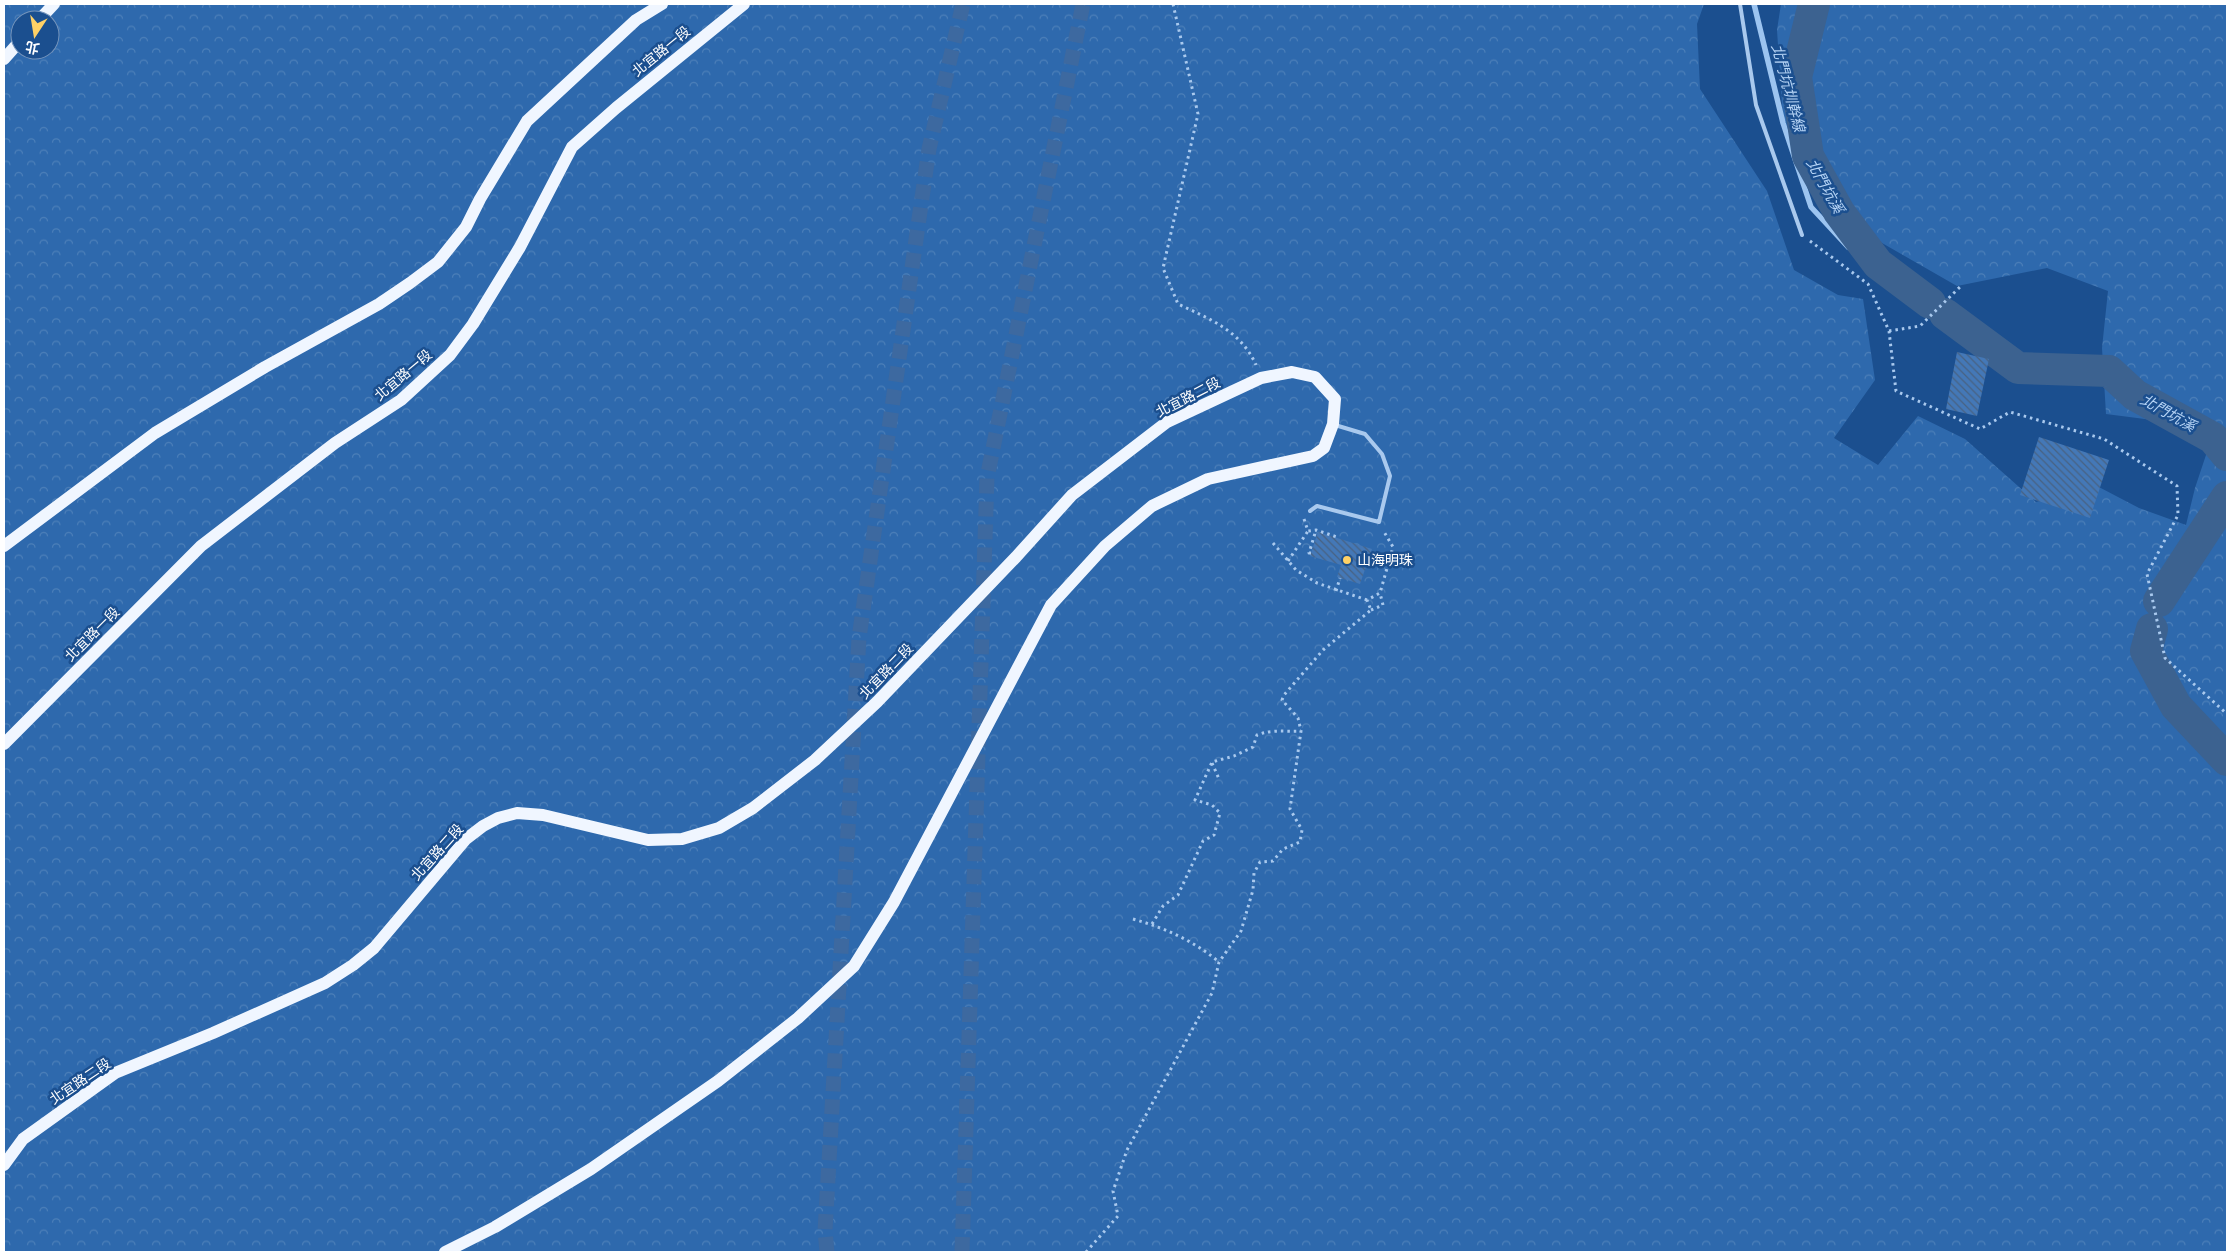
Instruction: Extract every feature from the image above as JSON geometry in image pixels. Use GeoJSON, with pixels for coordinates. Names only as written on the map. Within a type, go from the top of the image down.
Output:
{"type":"FeatureCollection","features":[{"type":"Feature","properties":{"kind":"main road"},"geometry":{"type":"LineString","coordinates":[[4,546],[155,433],[265,367],[379,304],[438,262],[466,227],[480,199],[527,122],[636,20],[662,4]]}},
{"type":"Feature","properties":{"kind":"main road","name":"北宜路一段"},"geometry":{"type":"LineString","coordinates":[[4,744],[201,546],[335,443],[401,400],[450,355],[473,324],[520,248],[572,147],[616,108],[744,4]]}},
{"type":"Feature","properties":{"kind":"main road","name":"北宜路二段"},"geometry":{"type":"LineString","coordinates":[[4,1165],[24,1139],[115,1073],[213,1033],[325,983],[353,965],[374,948],[466,839],[483,826],[498,818],[517,813],[543,815],[648,840],[682,839],[719,828],[753,808],[815,760],[877,702],[1016,557],[1072,495],[1167,422],[1261,378],[1292,372],[1315,377],[1335,399],[1333,424],[1324,448],[1313,456],[1208,479],[1152,506],[1105,546],[1051,605],[894,902],[854,966],[798,1018],[718,1081],[591,1169],[495,1227],[445,1252]]}},
{"type":"Feature","properties":{"kind":"lane"},"geometry":{"type":"LineString","coordinates":[[1740,4],[1756,105],[1802,234]]}},
{"type":"Feature","properties":{"kind":"lane"},"geometry":{"type":"LineString","coordinates":[[1310,511],[1317,506],[1379,522],[1390,476],[1382,454],[1365,434],[1333,424]]}},
{"type":"Feature","properties":{"kind":"path"},"geometry":{"type":"LineString","coordinates":[[1173,4],[1198,114],[1163,268],[1178,304],[1220,324],[1249,349],[1261,378]]}},
{"type":"Feature","properties":{"kind":"path"},"geometry":{"type":"LineString","coordinates":[[1802,234],[1868,284],[1889,331],[1896,392],[1980,428],[2010,412],[2104,439],[2177,486],[2178,515],[2147,574],[2165,658],[2227,714]]}},
{"type":"Feature","properties":{"kind":"path"},"geometry":{"type":"LineString","coordinates":[[1889,331],[1920,326],[1960,287]]}},
{"type":"Feature","properties":{"kind":"path"},"geometry":{"type":"LineString","coordinates":[[1301,512],[1308,531]]}},
{"type":"Feature","properties":{"kind":"path"},"geometry":{"type":"LineString","coordinates":[[1086,1252],[1118,1216],[1113,1191],[1127,1150],[1212,993],[1219,962],[1241,931],[1253,890],[1254,873],[1260,862],[1273,862],[1283,849],[1300,842],[1302,830],[1290,809],[1301,731],[1298,718],[1282,700],[1284,694],[1323,650],[1371,610],[1383,605],[1380,593],[1393,547],[1379,522]]}},
{"type":"Feature","properties":{"kind":"path"},"geometry":{"type":"LineString","coordinates":[[1311,553],[1309,553],[1316,530]]}},
{"type":"Feature","properties":{"kind":"path"},"geometry":{"type":"LineString","coordinates":[[1288,561],[1308,531],[1316,530],[1337,537]]}},
{"type":"Feature","properties":{"kind":"path"},"geometry":{"type":"LineString","coordinates":[[1273,543],[1303,575],[1317,583],[1367,600],[1380,593]]}},
{"type":"Feature","properties":{"kind":"path"},"geometry":{"type":"LineString","coordinates":[[1336,590],[1340,578]]}},
{"type":"Feature","properties":{"kind":"path"},"geometry":{"type":"LineString","coordinates":[[1367,600],[1371,610]]}},
{"type":"Feature","properties":{"kind":"path"},"geometry":{"type":"LineString","coordinates":[[1152,924],[1163,906],[1178,895],[1203,841],[1214,835],[1220,814],[1212,805],[1195,800],[1212,762],[1253,747],[1257,735],[1271,730],[1282,732],[1301,731]]}},
{"type":"Feature","properties":{"kind":"path"},"geometry":{"type":"LineString","coordinates":[[1212,762],[1220,779]]}},
{"type":"Feature","properties":{"kind":"path"},"geometry":{"type":"LineString","coordinates":[[1133,919],[1152,924],[1189,940],[1219,962]]}},
{"type":"Feature","properties":{"kind":"green space"},"geometry":{"type":"Polygon","coordinates":[[[5,4],[1704,4],[1697,24],[1700,89],[1767,191],[1794,270],[1838,295],[1863,299],[1875,380],[1834,438],[1878,465],[1918,416],[1965,439],[2036,502],[2095,485],[2139,508],[2186,525],[2195,488],[2215,428],[2106,414],[2102,348],[2108,291],[2047,268],[1957,286],[1882,243],[1804,181],[1783,120],[1777,30],[1781,4],[2227,4],[2227,1252],[4,1252],[5,4]]]}},
{"type":"Feature","properties":{"kind":"building"},"geometry":{"type":"Polygon","coordinates":[[[1957,352],[1989,359],[1977,416],[1946,409],[1957,352]]]}},
{"type":"Feature","properties":{"kind":"building"},"geometry":{"type":"Polygon","coordinates":[[[2039,437],[2109,460],[2090,518],[2020,495],[2039,437]]]}},
{"type":"Feature","properties":{"kind":"building","name":"山海明珠"},"geometry":{"type":"Polygon","coordinates":[[[1318,532],[1372,549],[1360,584],[1337,577],[1341,565],[1310,556],[1318,532]]]}},
{"type":"Feature","properties":{"kind":"waterway","name":"北門坑圳幹線"},"geometry":{"type":"LineString","coordinates":[[1754,4],[1783,123],[1811,207],[1848,247],[1878,264]]}},
{"type":"Feature","properties":{"kind":"waterway","name":"北門坑溪"},"geometry":{"type":"LineString","coordinates":[[1814,4],[1796,77],[1808,156],[1839,212],[1878,264],[1930,303]]}},
{"type":"Feature","properties":{"kind":"waterway","name":"北門坑溪"},"geometry":{"type":"LineString","coordinates":[[1945,314],[2018,368],[2109,371],[2135,395],[2213,438],[2227,455]]}},
{"type":"Feature","properties":{"kind":"waterway","name":"北門坑溪"},"geometry":{"type":"LineString","coordinates":[[2159,601],[2227,497]]}},
{"type":"Feature","properties":{"kind":"waterway","name":"北門坑溪"},"geometry":{"type":"LineString","coordinates":[[2152,629],[2146,651],[2176,706],[2227,760]]}},
{"type":"Feature","properties":{"kind":"tunnel"},"geometry":{"type":"LineString","coordinates":[[827,1252],[825,1231],[859,638],[929,149],[963,4]]}},
{"type":"Feature","properties":{"kind":"tunnel"},"geometry":{"type":"LineString","coordinates":[[962,1252],[987,478],[1083,4]]}},
{"type":"Feature","properties":{"kind":"place","name":"山海明珠"},"geometry":{"type":"Point","coordinates":[1347,560]}}]}
